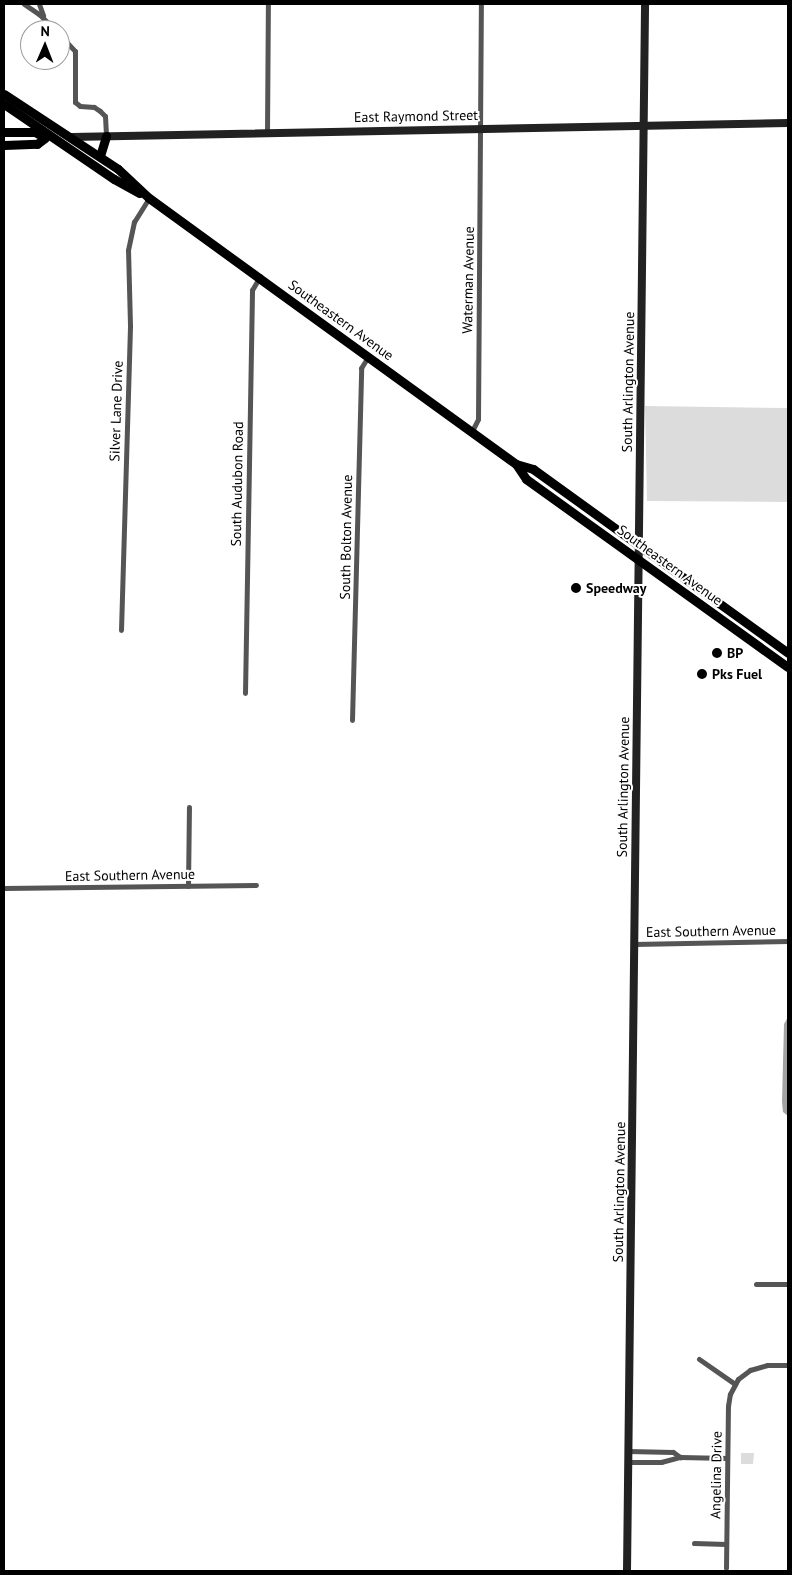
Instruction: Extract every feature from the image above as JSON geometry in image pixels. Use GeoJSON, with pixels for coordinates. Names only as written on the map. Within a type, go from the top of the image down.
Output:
{"type":"FeatureCollection","features":[{"type":"Feature","properties":{"kind":"main road","name":"South Arlington Avenue"},"geometry":{"type":"LineString","coordinates":[[627,1571],[645,4]]}},
{"type":"Feature","properties":{"kind":"main road","name":"Southeastern Avenue"},"geometry":{"type":"LineString","coordinates":[[4,94],[118,168],[149,198]]}},
{"type":"Feature","properties":{"kind":"main road","name":"Southeastern Avenue"},"geometry":{"type":"LineString","coordinates":[[4,104],[48,138],[114,179],[149,198],[472,431],[516,464],[526,478],[788,667]]}},
{"type":"Feature","properties":{"kind":"main road"},"geometry":{"type":"LineString","coordinates":[[8,132],[16,126],[18,115]]}},
{"type":"Feature","properties":{"kind":"main road","name":"East Raymond Street"},"geometry":{"type":"LineString","coordinates":[[4,145],[37,144],[48,138],[106,136],[645,124],[788,123]]}},
{"type":"Feature","properties":{"kind":"main road","name":"East Raymond Street"},"geometry":{"type":"LineString","coordinates":[[8,132],[35,132],[48,138]]}},
{"type":"Feature","properties":{"kind":"main road"},"geometry":{"type":"LineString","coordinates":[[100,156],[106,136]]}},
{"type":"Feature","properties":{"kind":"main road","name":"Southeastern Avenue"},"geometry":{"type":"LineString","coordinates":[[516,464],[532,469],[788,653]]}},
{"type":"Feature","properties":{"kind":"street"},"geometry":{"type":"LineString","coordinates":[[24,4],[44,18]]}},
{"type":"Feature","properties":{"kind":"street"},"geometry":{"type":"LineString","coordinates":[[39,4],[44,18]]}},
{"type":"Feature","properties":{"kind":"street"},"geometry":{"type":"LineString","coordinates":[[267,133],[268,4]]}},
{"type":"Feature","properties":{"kind":"street"},"geometry":{"type":"LineString","coordinates":[[481,128],[482,4]]}},
{"type":"Feature","properties":{"kind":"street"},"geometry":{"type":"LineString","coordinates":[[70,46],[75,51],[75,102],[80,106],[94,107],[105,116],[106,136]]}},
{"type":"Feature","properties":{"kind":"street","name":"Waterman Avenue"},"geometry":{"type":"LineString","coordinates":[[472,431],[478,419],[481,128]]}},
{"type":"Feature","properties":{"kind":"street","name":"Silver Lane Drive"},"geometry":{"type":"LineString","coordinates":[[121,630],[130,325],[128,250],[134,222],[149,198]]}},
{"type":"Feature","properties":{"kind":"street","name":"South Audubon Road"},"geometry":{"type":"LineString","coordinates":[[246,693],[252,290],[259,278]]}},
{"type":"Feature","properties":{"kind":"street","name":"South Bolton Avenue"},"geometry":{"type":"LineString","coordinates":[[352,720],[361,368],[368,356]]}},
{"type":"Feature","properties":{"kind":"street"},"geometry":{"type":"LineString","coordinates":[[188,886],[189,807]]}},
{"type":"Feature","properties":{"kind":"street","name":"East Southern Avenue"},"geometry":{"type":"LineString","coordinates":[[4,888],[256,886]]}},
{"type":"Feature","properties":{"kind":"street","name":"East Southern Avenue"},"geometry":{"type":"LineString","coordinates":[[634,944],[788,941]]}},
{"type":"Feature","properties":{"kind":"street"},"geometry":{"type":"LineString","coordinates":[[756,1284],[788,1284]]}},
{"type":"Feature","properties":{"kind":"street"},"geometry":{"type":"LineString","coordinates":[[699,1359],[735,1384],[746,1372],[758,1366],[788,1365]]}},
{"type":"Feature","properties":{"kind":"street","name":"Angelina Drive"},"geometry":{"type":"LineString","coordinates":[[726,1568],[728,1403],[735,1384]]}},
{"type":"Feature","properties":{"kind":"street"},"geometry":{"type":"LineString","coordinates":[[628,1451],[673,1452],[680,1457]]}},
{"type":"Feature","properties":{"kind":"street"},"geometry":{"type":"LineString","coordinates":[[628,1462],[661,1462],[680,1457],[727,1458]]}},
{"type":"Feature","properties":{"kind":"street"},"geometry":{"type":"LineString","coordinates":[[694,1543],[726,1544]]}},
{"type":"Feature","properties":{"kind":"shaded area"},"geometry":{"type":"Polygon","coordinates":[[[645,406],[788,408],[788,502],[647,501],[645,406]]]}},
{"type":"Feature","properties":{"kind":"shaded area"},"geometry":{"type":"Polygon","coordinates":[[[788,1017],[788,1116],[783,1112],[782,1102],[784,1024],[788,1017]]]}},
{"type":"Feature","properties":{"kind":"shaded area"},"geometry":{"type":"Polygon","coordinates":[[[741,1453],[754,1453],[753,1464],[741,1464],[741,1453]]]}},
{"type":"Feature","properties":{"kind":"place","name":"Speedway"},"geometry":{"type":"Point","coordinates":[576,588]}},
{"type":"Feature","properties":{"kind":"place","name":"BP"},"geometry":{"type":"Point","coordinates":[717,653]}},
{"type":"Feature","properties":{"kind":"place","name":"Pks Fuel"},"geometry":{"type":"Point","coordinates":[702,674]}}]}
